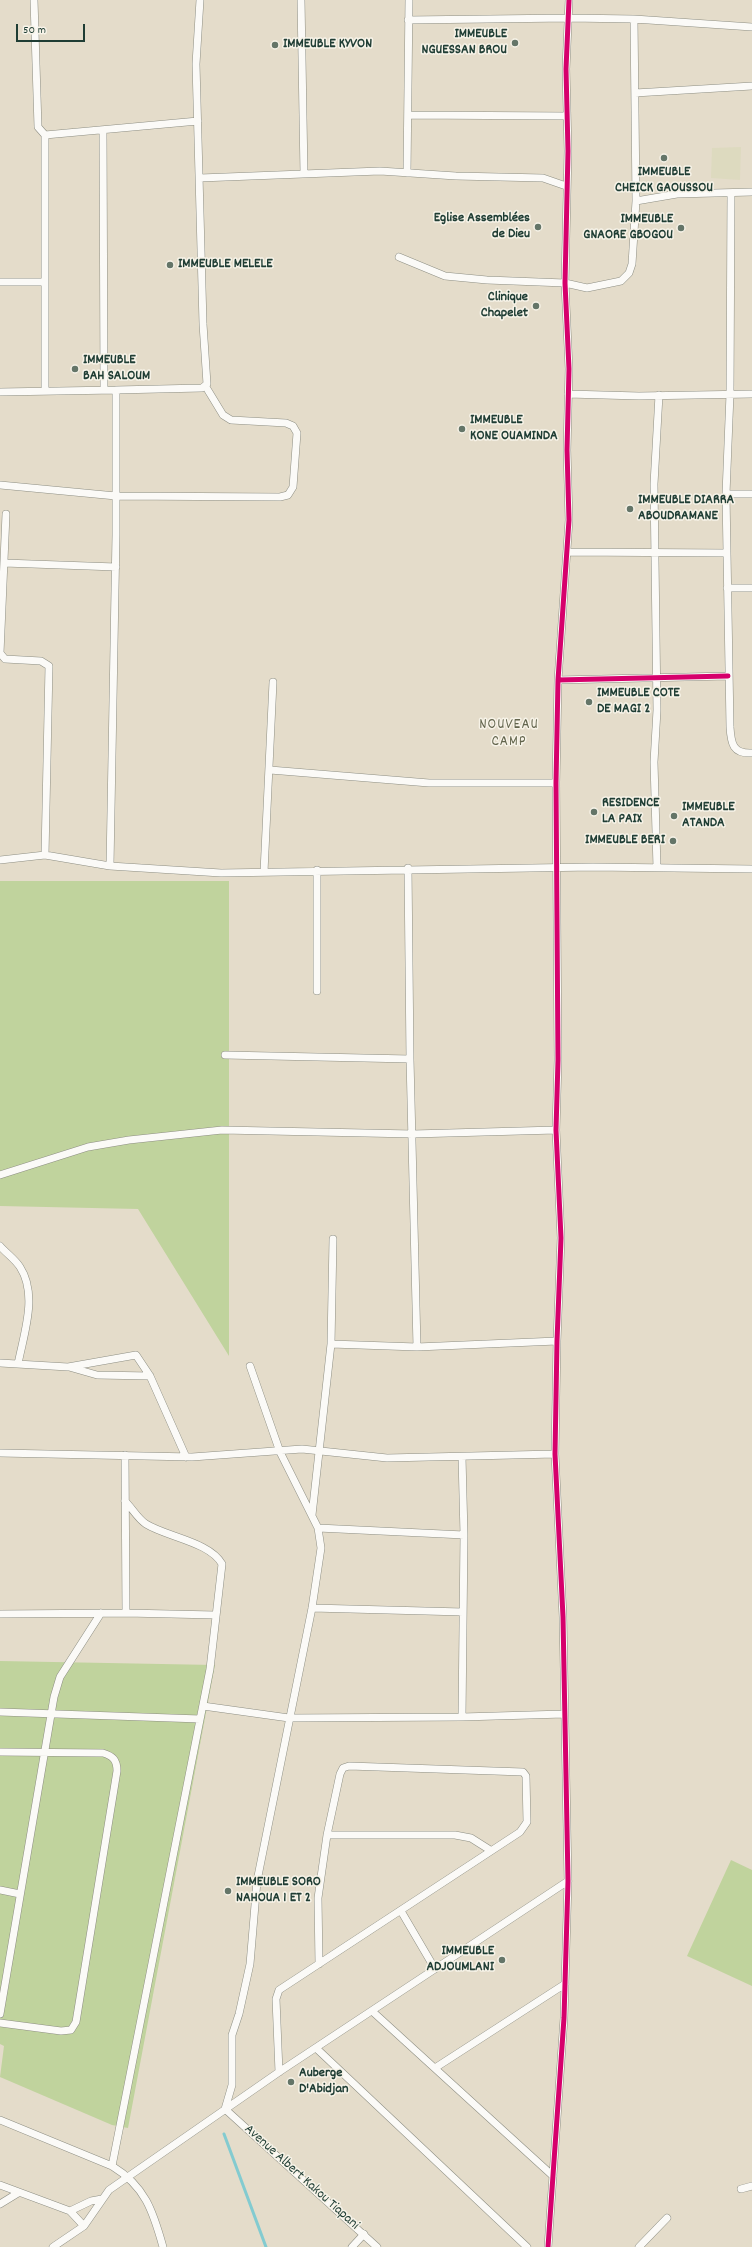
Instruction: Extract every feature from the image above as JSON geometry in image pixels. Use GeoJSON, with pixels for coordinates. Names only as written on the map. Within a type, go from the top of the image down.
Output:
{"type":"FeatureCollection","features":[{"type":"Feature","properties":{"kind":"street"},"geometry":{"type":"LineString","coordinates":[[34,0],[38,127],[45,134],[45,390]]}},
{"type":"Feature","properties":{"kind":"street"},"geometry":{"type":"LineString","coordinates":[[0,485],[116,496],[280,497],[288,495],[293,487],[297,433],[293,426],[286,423],[231,420],[223,415],[206,387],[196,64],[200,0]]}},
{"type":"Feature","properties":{"kind":"street"},"geometry":{"type":"LineString","coordinates":[[301,0],[304,174]]}},
{"type":"Feature","properties":{"kind":"street"},"geometry":{"type":"LineString","coordinates":[[407,173],[409,0]]}},
{"type":"Feature","properties":{"kind":"street"},"geometry":{"type":"LineString","coordinates":[[548,2247],[565,1984],[568,1881],[563,1617],[556,1454],[557,1341],[561,1238],[556,1130],[558,1060],[556,783],[558,680],[569,520],[568,333],[565,283],[567,116],[566,70],[569,0]]}},
{"type":"Feature","properties":{"kind":"street"},"geometry":{"type":"LineString","coordinates":[[408,20],[569,18],[634,19],[752,27]]}},
{"type":"Feature","properties":{"kind":"street"},"geometry":{"type":"LineString","coordinates":[[399,257],[418,264],[436,274],[454,278],[565,283],[587,288],[621,281],[625,278],[632,264],[636,201],[634,19]]}},
{"type":"Feature","properties":{"kind":"street"},"geometry":{"type":"LineString","coordinates":[[635,93],[752,86]]}},
{"type":"Feature","properties":{"kind":"street"},"geometry":{"type":"LineString","coordinates":[[408,115],[567,116]]}},
{"type":"Feature","properties":{"kind":"street"},"geometry":{"type":"LineString","coordinates":[[45,134],[198,121]]}},
{"type":"Feature","properties":{"kind":"street"},"geometry":{"type":"LineString","coordinates":[[103,130],[104,390]]}},
{"type":"Feature","properties":{"kind":"street"},"geometry":{"type":"LineString","coordinates":[[200,178],[380,171],[543,178],[566,186]]}},
{"type":"Feature","properties":{"kind":"street"},"geometry":{"type":"LineString","coordinates":[[636,201],[663,195],[752,192]]}},
{"type":"Feature","properties":{"kind":"street"},"geometry":{"type":"LineString","coordinates":[[731,193],[730,394],[726,494],[728,676],[732,746],[736,751],[743,754],[752,753]]}},
{"type":"Feature","properties":{"kind":"street"},"geometry":{"type":"LineString","coordinates":[[0,282],[44,282]]}},
{"type":"Feature","properties":{"kind":"street"},"geometry":{"type":"LineString","coordinates":[[0,392],[206,387]]}},
{"type":"Feature","properties":{"kind":"street"},"geometry":{"type":"LineString","coordinates":[[110,866],[116,567],[116,390]]}},
{"type":"Feature","properties":{"kind":"street"},"geometry":{"type":"LineString","coordinates":[[568,394],[658,396],[752,394]]}},
{"type":"Feature","properties":{"kind":"street"},"geometry":{"type":"LineString","coordinates":[[657,868],[654,762],[656,678],[654,484],[658,396]]}},
{"type":"Feature","properties":{"kind":"street"},"geometry":{"type":"LineString","coordinates":[[726,494],[752,494]]}},
{"type":"Feature","properties":{"kind":"street"},"geometry":{"type":"LineString","coordinates":[[6,514],[0,653],[2,658],[41,661],[49,666],[45,855]]}},
{"type":"Feature","properties":{"kind":"street"},"geometry":{"type":"LineString","coordinates":[[567,552],[727,553]]}},
{"type":"Feature","properties":{"kind":"street"},"geometry":{"type":"LineString","coordinates":[[4,563],[116,567]]}},
{"type":"Feature","properties":{"kind":"street"},"geometry":{"type":"LineString","coordinates":[[727,588],[752,588]]}},
{"type":"Feature","properties":{"kind":"street"},"geometry":{"type":"LineString","coordinates":[[558,680],[728,676]]}},
{"type":"Feature","properties":{"kind":"street"},"geometry":{"type":"LineString","coordinates":[[264,872],[273,682]]}},
{"type":"Feature","properties":{"kind":"street"},"geometry":{"type":"LineString","coordinates":[[270,770],[429,783],[556,783]]}},
{"type":"Feature","properties":{"kind":"street"},"geometry":{"type":"LineString","coordinates":[[0,860],[45,855],[110,866],[221,873],[408,868],[557,867],[752,869]]}},
{"type":"Feature","properties":{"kind":"street"},"geometry":{"type":"LineString","coordinates":[[408,868],[410,1059],[417,1347]]}},
{"type":"Feature","properties":{"kind":"street"},"geometry":{"type":"LineString","coordinates":[[317,870],[317,991]]}},
{"type":"Feature","properties":{"kind":"street"},"geometry":{"type":"LineString","coordinates":[[225,1055],[410,1059]]}},
{"type":"Feature","properties":{"kind":"street"},"geometry":{"type":"LineString","coordinates":[[0,1175],[88,1147],[129,1140],[222,1130],[412,1134],[556,1130]]}},
{"type":"Feature","properties":{"kind":"street"},"geometry":{"type":"LineString","coordinates":[[312,1515],[331,1344],[333,1239]]}},
{"type":"Feature","properties":{"kind":"street"},"geometry":{"type":"LineString","coordinates":[[0,1246],[19,1265],[26,1279],[29,1292],[18,1364]]}},
{"type":"Feature","properties":{"kind":"street"},"geometry":{"type":"LineString","coordinates":[[331,1344],[417,1347],[557,1341]]}},
{"type":"Feature","properties":{"kind":"street"},"geometry":{"type":"LineString","coordinates":[[68,1367],[136,1354],[150,1376],[186,1457]]}},
{"type":"Feature","properties":{"kind":"street"},"geometry":{"type":"LineString","coordinates":[[0,1363],[68,1367],[96,1375],[150,1376]]}},
{"type":"Feature","properties":{"kind":"street"},"geometry":{"type":"LineString","coordinates":[[225,2109],[232,2085],[232,2035],[239,2014],[250,1964],[257,1881],[312,1608],[322,1548],[318,1528],[280,1452],[250,1366]]}},
{"type":"Feature","properties":{"kind":"street"},"geometry":{"type":"LineString","coordinates":[[0,1453],[186,1457],[280,1452],[302,1449],[318,1452],[387,1458],[556,1454]]}},
{"type":"Feature","properties":{"kind":"street"},"geometry":{"type":"LineString","coordinates":[[125,1455],[126,1613]]}},
{"type":"Feature","properties":{"kind":"street"},"geometry":{"type":"LineString","coordinates":[[462,1456],[464,1535],[462,1718]]}},
{"type":"Feature","properties":{"kind":"street"},"geometry":{"type":"LineString","coordinates":[[112,2166],[210,1669],[222,1564],[219,1559],[193,1543],[164,1534],[144,1523],[125,1501]]}},
{"type":"Feature","properties":{"kind":"street"},"geometry":{"type":"LineString","coordinates":[[318,1528],[464,1535]]}},
{"type":"Feature","properties":{"kind":"street"},"geometry":{"type":"LineString","coordinates":[[312,1608],[463,1612]]}},
{"type":"Feature","properties":{"kind":"street"},"geometry":{"type":"LineString","coordinates":[[0,2014],[51,1714],[60,1677],[101,1613]]}},
{"type":"Feature","properties":{"kind":"street"},"geometry":{"type":"LineString","coordinates":[[0,1614],[126,1613],[215,1615]]}},
{"type":"Feature","properties":{"kind":"street"},"geometry":{"type":"LineString","coordinates":[[203,1706],[289,1718],[462,1718],[564,1714]]}},
{"type":"Feature","properties":{"kind":"street"},"geometry":{"type":"LineString","coordinates":[[0,1712],[200,1719]]}},
{"type":"Feature","properties":{"kind":"street"},"geometry":{"type":"LineString","coordinates":[[0,1752],[103,1753],[112,1756],[117,1762],[117,1771],[76,2022],[71,2030],[61,2031],[0,2023]]}},
{"type":"Feature","properties":{"kind":"street"},"geometry":{"type":"LineString","coordinates":[[279,2072],[277,1995],[279,1990],[401,1911],[524,1828],[527,1822],[526,1776],[523,1772],[357,1766],[343,1768],[340,1774],[327,1835],[318,1898],[319,1964]]}},
{"type":"Feature","properties":{"kind":"street"},"geometry":{"type":"LineString","coordinates":[[327,1835],[455,1835],[471,1838],[490,1850]]}},
{"type":"Feature","properties":{"kind":"street"},"geometry":{"type":"LineString","coordinates":[[53,2247],[84,2226],[109,2190],[279,2072],[568,1881]]}},
{"type":"Feature","properties":{"kind":"street"},"geometry":{"type":"LineString","coordinates":[[0,1890],[20,1894]]}},
{"type":"Feature","properties":{"kind":"street"},"geometry":{"type":"LineString","coordinates":[[401,1911],[435,1969]]}},
{"type":"Feature","properties":{"kind":"street"},"geometry":{"type":"LineString","coordinates":[[435,2068],[565,1984]]}},
{"type":"Feature","properties":{"kind":"street"},"geometry":{"type":"LineString","coordinates":[[372,2011],[553,2176]]}},
{"type":"Feature","properties":{"kind":"street"},"geometry":{"type":"LineString","coordinates":[[316,2048],[527,2247]]}},
{"type":"Feature","properties":{"kind":"street","name":"Avenue Albert Kakou Tiapani"},"geometry":{"type":"LineString","coordinates":[[225,2109],[377,2247]]}},
{"type":"Feature","properties":{"kind":"street"},"geometry":{"type":"LineString","coordinates":[[0,2120],[112,2166],[129,2177],[144,2196],[163,2247]]}},
{"type":"Feature","properties":{"kind":"street"},"geometry":{"type":"LineString","coordinates":[[0,2185],[18,2193],[70,2211],[84,2226]]}},
{"type":"Feature","properties":{"kind":"street"},"geometry":{"type":"LineString","coordinates":[[741,2189],[752,2186]]}},
{"type":"Feature","properties":{"kind":"street"},"geometry":{"type":"LineString","coordinates":[[0,2204],[18,2193]]}},
{"type":"Feature","properties":{"kind":"street"},"geometry":{"type":"LineString","coordinates":[[70,2211],[91,2201],[102,2199]]}},
{"type":"Feature","properties":{"kind":"street"},"geometry":{"type":"LineString","coordinates":[[639,2247],[668,2218]]}},
{"type":"Feature","properties":{"kind":"street"},"geometry":{"type":"LineString","coordinates":[[352,2247],[364,2234]]}},
{"type":"Feature","properties":{"kind":"shaded area"},"geometry":{"type":"Polygon","coordinates":[[[741,147],[740,180],[711,178],[712,148],[741,147]]]}},
{"type":"Feature","properties":{"kind":"green space"},"geometry":{"type":"Polygon","coordinates":[[[0,881],[229,881],[229,1356],[138,1209],[0,1206],[0,881]]]}},
{"type":"Feature","properties":{"kind":"green space"},"geometry":{"type":"Polygon","coordinates":[[[0,1661],[215,1665],[128,2128],[112,2125],[0,2077],[4,2046],[0,2044],[0,1661]]]}},
{"type":"Feature","properties":{"kind":"green space"},"geometry":{"type":"Polygon","coordinates":[[[731,1860],[752,1870],[752,1986],[687,1956],[731,1860]]]}},
{"type":"Feature","properties":{"kind":"waterway"},"geometry":{"type":"LineString","coordinates":[[224,2134],[266,2247]]}},
{"type":"Feature","properties":{"kind":"cycle path"},"geometry":{"type":"LineString","coordinates":[[569,0],[566,69],[568,151],[565,283],[569,369],[567,450],[569,520],[558,680],[728,676]]}},
{"type":"Feature","properties":{"kind":"cycle path"},"geometry":{"type":"LineString","coordinates":[[548,2247],[564,2018],[568,1881],[563,1617],[555,1454],[561,1238],[556,1130],[558,1060],[556,783],[558,680]]}},
{"type":"Feature","properties":{"kind":"place","name":"IMMEUBLE NGUESSAN BROU"},"geometry":{"type":"Point","coordinates":[515,43]}},
{"type":"Feature","properties":{"kind":"place","name":"IMMEUBLE KYVON"},"geometry":{"type":"Point","coordinates":[275,45]}},
{"type":"Feature","properties":{"kind":"place","name":"IMMEUBLE CHEICK GAOUSSOU"},"geometry":{"type":"Point","coordinates":[664,158]}},
{"type":"Feature","properties":{"kind":"place","name":"Eglise Assemblées de Dieu"},"geometry":{"type":"Point","coordinates":[538,227]}},
{"type":"Feature","properties":{"kind":"place","name":"IMMEUBLE GNAORE GBOGOU"},"geometry":{"type":"Point","coordinates":[681,228]}},
{"type":"Feature","properties":{"kind":"place","name":"IMMEUBLE MELELE"},"geometry":{"type":"Point","coordinates":[170,265]}},
{"type":"Feature","properties":{"kind":"place","name":"Clinique Chapelet"},"geometry":{"type":"Point","coordinates":[536,306]}},
{"type":"Feature","properties":{"kind":"place","name":"IMMEUBLE BAH SALOUM"},"geometry":{"type":"Point","coordinates":[75,369]}},
{"type":"Feature","properties":{"kind":"place","name":"IMMEUBLE KONE OUAMINDA"},"geometry":{"type":"Point","coordinates":[462,429]}},
{"type":"Feature","properties":{"kind":"place","name":"IMMEUBLE DIARRA ABOUDRAMANE"},"geometry":{"type":"Point","coordinates":[630,509]}},
{"type":"Feature","properties":{"kind":"place","name":"IMMEUBLE COTE DE MAGI 2"},"geometry":{"type":"Point","coordinates":[589,702]}},
{"type":"Feature","properties":{"kind":"place","name":"RESIDENCE LA PAIX"},"geometry":{"type":"Point","coordinates":[594,812]}},
{"type":"Feature","properties":{"kind":"place","name":"IMMEUBLE ATANDA"},"geometry":{"type":"Point","coordinates":[674,816]}},
{"type":"Feature","properties":{"kind":"place","name":"IMMEUBLE BERI"},"geometry":{"type":"Point","coordinates":[673,841]}},
{"type":"Feature","properties":{"kind":"place","name":"IMMEUBLE SORO NAHOUA 1 ET 2"},"geometry":{"type":"Point","coordinates":[228,1891]}},
{"type":"Feature","properties":{"kind":"place","name":"IMMEUBLE ADJOUMLANI"},"geometry":{"type":"Point","coordinates":[502,1960]}},
{"type":"Feature","properties":{"kind":"place","name":"Auberge D'Abidjan"},"geometry":{"type":"Point","coordinates":[291,2082]}},
{"type":"Feature","properties":{"kind":"district","name":"NOUVEAU CAMP"},"geometry":{"type":"Point","coordinates":[509,734]}}]}
